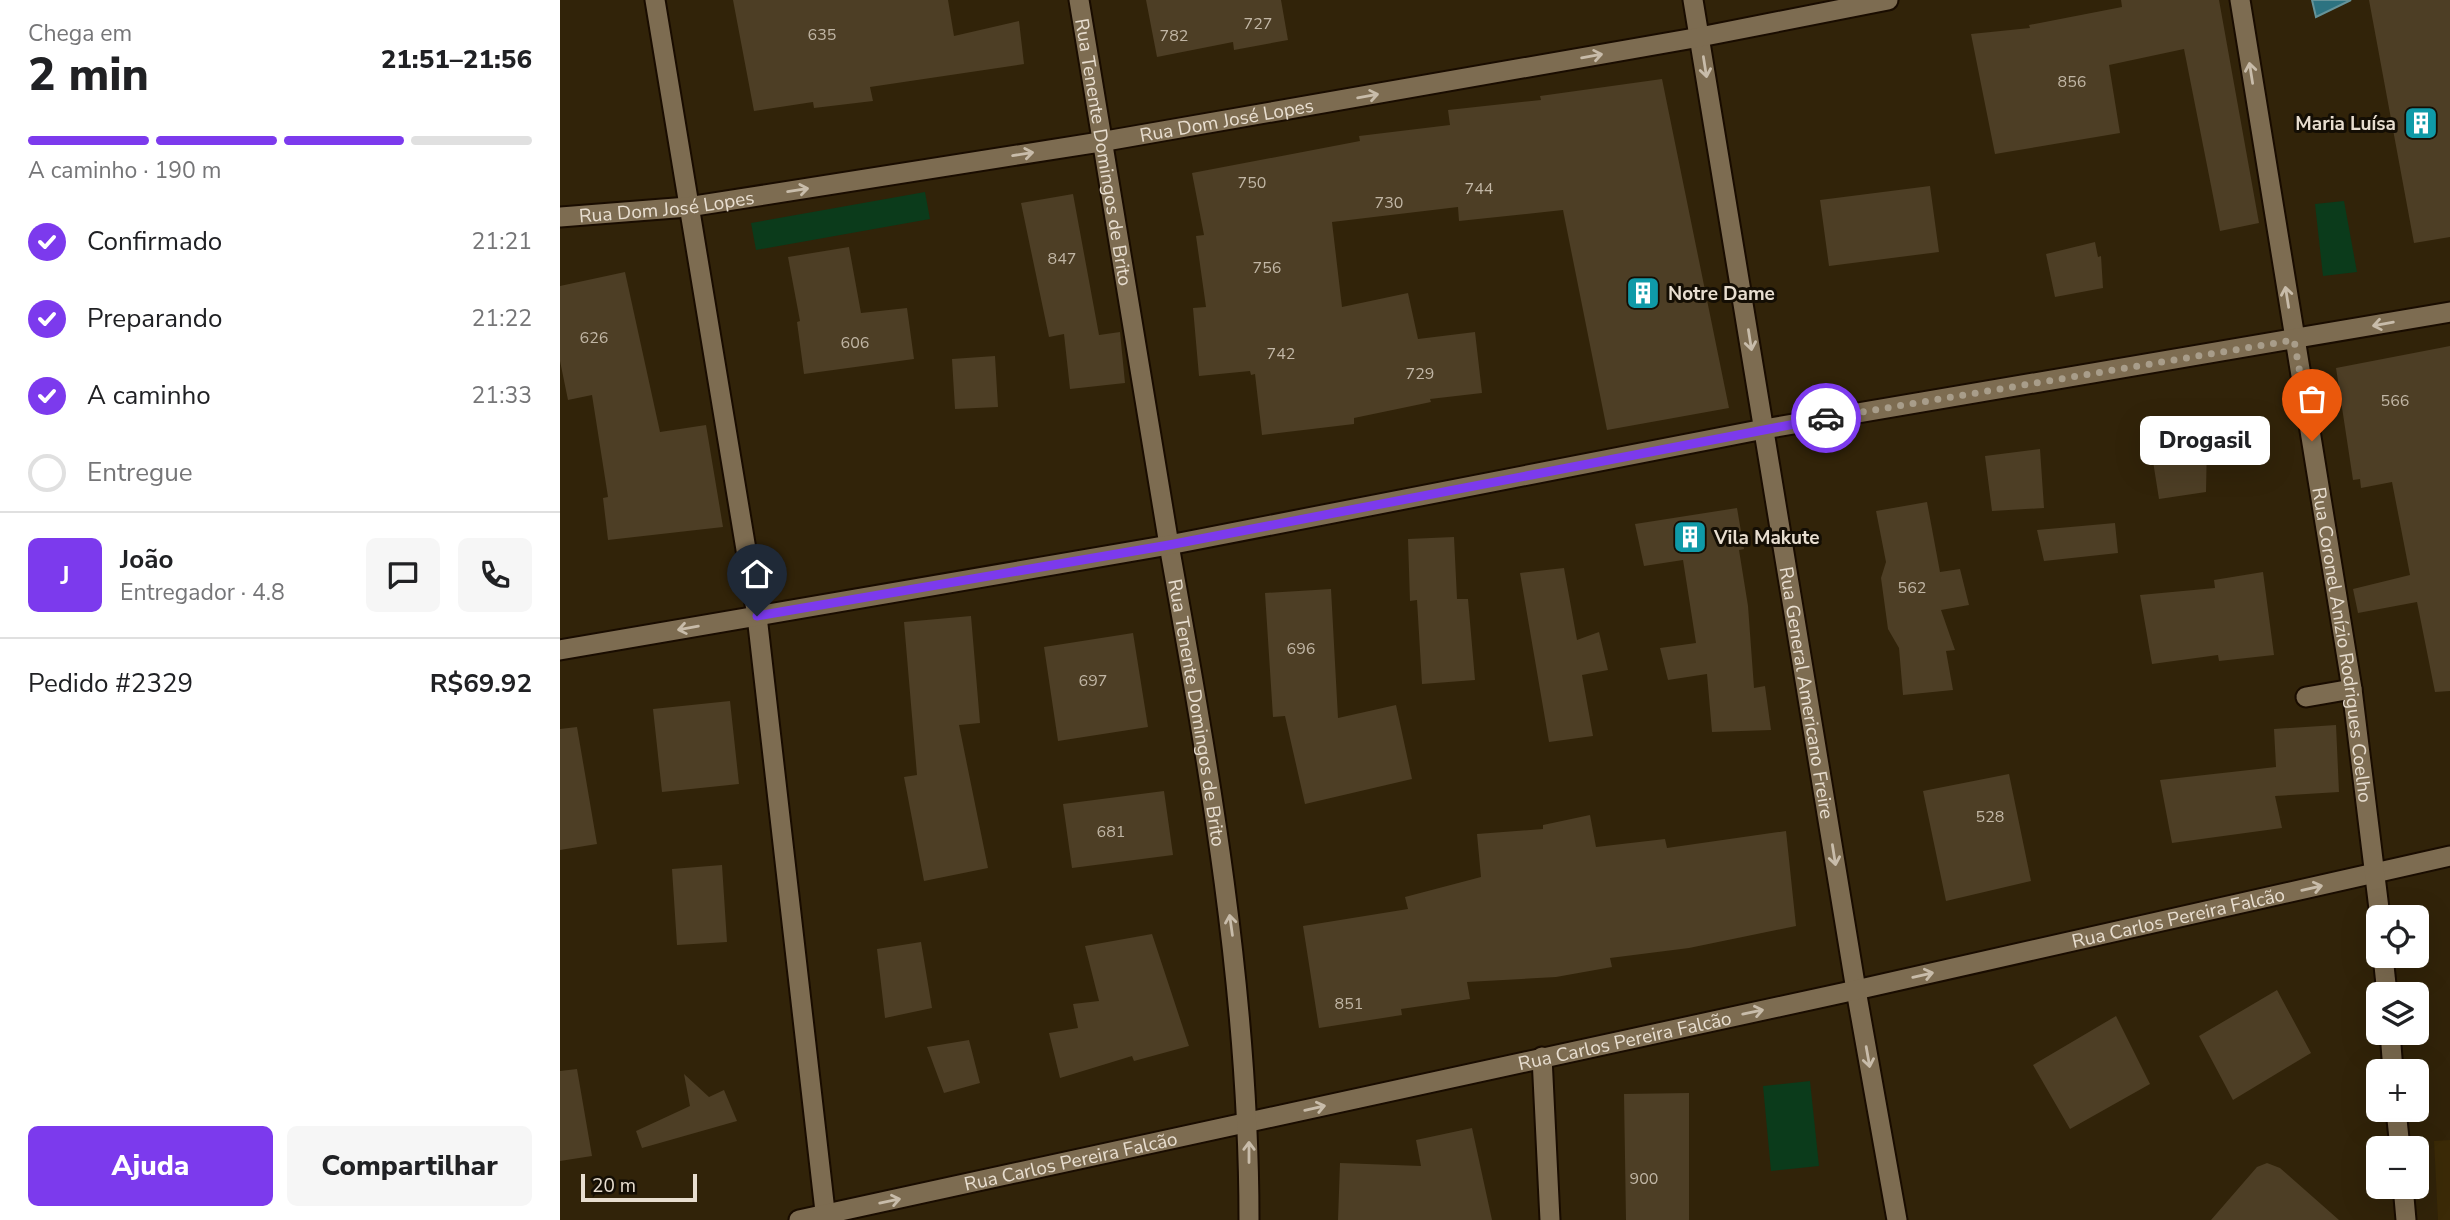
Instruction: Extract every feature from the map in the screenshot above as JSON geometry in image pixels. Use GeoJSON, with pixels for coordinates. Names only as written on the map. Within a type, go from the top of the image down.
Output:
{"type":"FeatureCollection","features":[{"type":"Feature","properties":{"kind":"street"},"geometry":{"type":"LineString","coordinates":[[655,0],[757,616],[826,1217]]}},
{"type":"Feature","properties":{"kind":"street","name":"Rua Tenente Domingos de Brito"},"geometry":{"type":"LineString","coordinates":[[1079,0],[1100,142],[1209,767],[1231,926],[1249,1123],[1249,1220]]}},
{"type":"Feature","properties":{"kind":"street","name":"Rua General Americano Freire"},"geometry":{"type":"LineString","coordinates":[[1693,0],[1856,990],[1897,1220]]}},
{"type":"Feature","properties":{"kind":"street","name":"Rua Dom José Lopes"},"geometry":{"type":"LineString","coordinates":[[560,217],[688,207],[1100,142],[1700,37],[1888,0]]}},
{"type":"Feature","properties":{"kind":"street","name":"Rua Coronel Anízio Rodrigues Coelho"},"geometry":{"type":"LineString","coordinates":[[2240,0],[2353,689],[2379,905]]}},
{"type":"Feature","properties":{"kind":"street"},"geometry":{"type":"LineString","coordinates":[[560,650],[1169,545],[1764,429],[2450,312]]}},
{"type":"Feature","properties":{"kind":"street"},"geometry":{"type":"LineString","coordinates":[[2306,697],[2353,689]]}},
{"type":"Feature","properties":{"kind":"street","name":"Rua Carlos Pereira Falcão"},"geometry":{"type":"LineString","coordinates":[[799,1220],[826,1217],[1542,1056],[1856,990],[2450,856]]}},
{"type":"Feature","properties":{"kind":"street"},"geometry":{"type":"LineString","coordinates":[[1542,1056],[1550,1220]]}},
{"type":"Feature","properties":{"kind":"street"},"geometry":{"type":"LineString","coordinates":[[2404,1199],[2406,1220]]}},
{"type":"Feature","properties":{"kind":"shaded area"},"geometry":{"type":"Polygon","coordinates":[[[2450,1140],[2450,1220],[2438,1220],[2434,1141],[2450,1140]]]}},
{"type":"Feature","properties":{"kind":"green space"},"geometry":{"type":"Polygon","coordinates":[[[925,192],[930,219],[756,250],[751,223],[925,192]]]}},
{"type":"Feature","properties":{"kind":"green space"},"geometry":{"type":"Polygon","coordinates":[[[2344,201],[2357,272],[2323,276],[2315,204],[2344,201]]]}},
{"type":"Feature","properties":{"kind":"green space"},"geometry":{"type":"Polygon","coordinates":[[[1810,1081],[1819,1166],[1771,1171],[1763,1086],[1810,1081]]]}},
{"type":"Feature","properties":{"kind":"water"},"geometry":{"type":"Polygon","coordinates":[[[2312,0],[2351,0],[2316,17],[2312,0]]]}},
{"type":"Feature","properties":{"kind":"building"},"geometry":{"type":"Polygon","coordinates":[[[733,0],[948,0],[954,36],[1019,21],[1024,64],[870,87],[873,101],[814,108],[813,102],[754,111],[733,0]]]}},
{"type":"Feature","properties":{"kind":"building"},"geometry":{"type":"Polygon","coordinates":[[[1146,0],[1281,0],[1288,40],[1234,50],[1233,42],[1157,57],[1146,0]]]}},
{"type":"Feature","properties":{"kind":"building"},"geometry":{"type":"Polygon","coordinates":[[[2121,0],[2219,0],[2259,223],[2220,231],[2184,49],[2109,65],[2120,133],[1995,154],[1971,34],[2030,28],[2029,25],[2122,7],[2121,0]]]}},
{"type":"Feature","properties":{"kind":"building","name":"Maria Luísa"},"geometry":{"type":"Polygon","coordinates":[[[2369,0],[2450,0],[2450,237],[2414,243],[2369,0]]]}},
{"type":"Feature","properties":{"kind":"building"},"geometry":{"type":"Polygon","coordinates":[[[1662,79],[1729,408],[1607,430],[1563,210],[1459,221],[1458,207],[1332,222],[1342,307],[1408,293],[1418,339],[1475,332],[1482,393],[1430,399],[1431,402],[1354,418],[1354,424],[1262,435],[1255,374],[1251,375],[1250,371],[1199,376],[1193,308],[1206,307],[1196,236],[1204,235],[1192,173],[1360,141],[1359,136],[1450,125],[1448,110],[1541,100],[1540,96],[1662,79]]]}},
{"type":"Feature","properties":{"kind":"building"},"geometry":{"type":"Polygon","coordinates":[[[1930,186],[1939,252],[1829,266],[1820,200],[1930,186]]]}},
{"type":"Feature","properties":{"kind":"building"},"geometry":{"type":"Polygon","coordinates":[[[1073,194],[1099,335],[1120,332],[1125,383],[1070,389],[1064,334],[1049,337],[1021,203],[1073,194]]]}},
{"type":"Feature","properties":{"kind":"building"},"geometry":{"type":"Polygon","coordinates":[[[2095,242],[2098,257],[2101,256],[2103,288],[2055,297],[2046,254],[2095,242]]]}},
{"type":"Feature","properties":{"kind":"building"},"geometry":{"type":"Polygon","coordinates":[[[849,247],[861,313],[907,308],[914,359],[804,374],[797,322],[800,321],[788,257],[849,247]]]}},
{"type":"Feature","properties":{"kind":"building"},"geometry":{"type":"Polygon","coordinates":[[[625,272],[660,432],[706,425],[723,527],[608,540],[603,498],[608,497],[592,395],[568,400],[560,361],[560,286],[625,272]]]}},
{"type":"Feature","properties":{"kind":"building"},"geometry":{"type":"Polygon","coordinates":[[[2450,346],[2450,691],[2435,692],[2417,602],[2358,613],[2353,589],[2410,575],[2392,482],[2361,488],[2360,479],[2353,480],[2336,368],[2450,346]]]}},
{"type":"Feature","properties":{"kind":"building"},"geometry":{"type":"Polygon","coordinates":[[[995,356],[998,407],[955,409],[952,359],[995,356]]]}},
{"type":"Feature","properties":{"kind":"building"},"geometry":{"type":"Polygon","coordinates":[[[2149,436],[2172,446],[2207,440],[2206,492],[2159,499],[2149,436]]]}},
{"type":"Feature","properties":{"kind":"building"},"geometry":{"type":"Polygon","coordinates":[[[2040,449],[2044,508],[1992,511],[1985,456],[2040,449]]]}},
{"type":"Feature","properties":{"kind":"building"},"geometry":{"type":"Polygon","coordinates":[[[1927,502],[1940,572],[1960,569],[1969,605],[1941,610],[1955,650],[1946,651],[1953,690],[1903,695],[1899,648],[1888,629],[1881,578],[1886,562],[1876,511],[1927,502]]]}},
{"type":"Feature","properties":{"kind":"building"},"geometry":{"type":"Polygon","coordinates":[[[1737,508],[1744,549],[1739,550],[1748,606],[1754,688],[1765,686],[1771,730],[1712,732],[1707,674],[1668,680],[1660,648],[1696,643],[1683,560],[1644,566],[1635,524],[1737,508]]]}},
{"type":"Feature","properties":{"kind":"building"},"geometry":{"type":"Polygon","coordinates":[[[2115,523],[2118,553],[2044,561],[2037,530],[2115,523]]]}},
{"type":"Feature","properties":{"kind":"building"},"geometry":{"type":"Polygon","coordinates":[[[1454,537],[1457,599],[1468,599],[1475,680],[1422,684],[1417,600],[1410,601],[1408,539],[1454,537]]]}},
{"type":"Feature","properties":{"kind":"building"},"geometry":{"type":"Polygon","coordinates":[[[1564,568],[1577,640],[1599,632],[1608,670],[1582,675],[1593,736],[1549,742],[1520,573],[1564,568]]]}},
{"type":"Feature","properties":{"kind":"building"},"geometry":{"type":"Polygon","coordinates":[[[2263,572],[2274,655],[2219,661],[2218,655],[2152,664],[2140,595],[2215,588],[2214,580],[2263,572]]]}},
{"type":"Feature","properties":{"kind":"building"},"geometry":{"type":"Polygon","coordinates":[[[1331,589],[1338,718],[1396,705],[1412,779],[1305,804],[1285,716],[1273,717],[1265,593],[1331,589]]]}},
{"type":"Feature","properties":{"kind":"building"},"geometry":{"type":"Polygon","coordinates":[[[971,616],[980,723],[959,725],[988,868],[924,881],[904,777],[917,775],[904,622],[971,616]]]}},
{"type":"Feature","properties":{"kind":"building"},"geometry":{"type":"Polygon","coordinates":[[[1133,633],[1148,727],[1058,741],[1044,647],[1133,633]]]}},
{"type":"Feature","properties":{"kind":"building"},"geometry":{"type":"Polygon","coordinates":[[[730,701],[739,784],[662,792],[653,709],[730,701]]]}},
{"type":"Feature","properties":{"kind":"building"},"geometry":{"type":"Polygon","coordinates":[[[2336,725],[2339,792],[2275,796],[2282,828],[2172,843],[2160,780],[2276,767],[2274,729],[2336,725]]]}},
{"type":"Feature","properties":{"kind":"building"},"geometry":{"type":"Polygon","coordinates":[[[577,727],[597,844],[560,850],[560,729],[577,727]]]}},
{"type":"Feature","properties":{"kind":"building"},"geometry":{"type":"Polygon","coordinates":[[[2009,774],[2031,881],[1946,901],[1923,791],[2009,774]]]}},
{"type":"Feature","properties":{"kind":"building"},"geometry":{"type":"Polygon","coordinates":[[[1164,791],[1173,855],[1072,868],[1063,804],[1164,791]]]}},
{"type":"Feature","properties":{"kind":"building"},"geometry":{"type":"Polygon","coordinates":[[[1590,815],[1596,847],[1665,839],[1667,848],[1786,831],[1796,926],[1689,948],[1610,958],[1612,967],[1556,977],[1467,982],[1470,999],[1401,1009],[1402,1015],[1319,1028],[1303,926],[1408,909],[1405,897],[1481,877],[1477,834],[1543,829],[1543,825],[1590,815]]]}},
{"type":"Feature","properties":{"kind":"building"},"geometry":{"type":"Polygon","coordinates":[[[722,865],[727,942],[677,945],[672,869],[722,865]]]}},
{"type":"Feature","properties":{"kind":"building"},"geometry":{"type":"Polygon","coordinates":[[[1152,934],[1189,1046],[1134,1061],[1132,1056],[1060,1078],[1049,1033],[1078,1028],[1073,1004],[1099,1001],[1085,946],[1152,934]]]}},
{"type":"Feature","properties":{"kind":"building"},"geometry":{"type":"Polygon","coordinates":[[[921,942],[932,1008],[885,1018],[877,949],[921,942]]]}},
{"type":"Feature","properties":{"kind":"building"},"geometry":{"type":"Polygon","coordinates":[[[2277,990],[2311,1053],[2233,1100],[2199,1036],[2277,990]]]}},
{"type":"Feature","properties":{"kind":"building"},"geometry":{"type":"Polygon","coordinates":[[[2116,1016],[2150,1084],[2070,1129],[2033,1065],[2116,1016]]]}},
{"type":"Feature","properties":{"kind":"building"},"geometry":{"type":"Polygon","coordinates":[[[969,1040],[980,1083],[944,1093],[927,1047],[969,1040]]]}},
{"type":"Feature","properties":{"kind":"building"},"geometry":{"type":"Polygon","coordinates":[[[577,1069],[592,1156],[560,1161],[560,1071],[577,1069]]]}},
{"type":"Feature","properties":{"kind":"building"},"geometry":{"type":"Polygon","coordinates":[[[684,1074],[709,1097],[724,1090],[737,1121],[642,1148],[636,1131],[690,1106],[684,1074]]]}},
{"type":"Feature","properties":{"kind":"building"},"geometry":{"type":"Polygon","coordinates":[[[1689,1093],[1689,1220],[1626,1220],[1624,1094],[1689,1093]]]}},
{"type":"Feature","properties":{"kind":"building"},"geometry":{"type":"Polygon","coordinates":[[[1472,1128],[1492,1220],[1338,1220],[1340,1163],[1421,1166],[1416,1140],[1472,1128]]]}},
{"type":"Feature","properties":{"kind":"building"},"geometry":{"type":"Polygon","coordinates":[[[2267,1163],[2280,1168],[2339,1220],[2211,1220],[2257,1167],[2267,1163]]]}},
{"type":"Feature","properties":{"kind":"way so far"},"geometry":{"type":"LineString","coordinates":[[1826,418],[2294,340],[2312,441]]}},
{"type":"Feature","properties":{"kind":"place","name":"Maria Luísa"},"geometry":{"type":"Point","coordinates":[2421,123]}},
{"type":"Feature","properties":{"kind":"place","name":"Notre Dame"},"geometry":{"type":"Point","coordinates":[1643,293]}},
{"type":"Feature","properties":{"kind":"place","name":"Drogasil"},"geometry":{"type":"Point","coordinates":[2312,441]}},
{"type":"Feature","properties":{"kind":"place","name":"Vila Makute"},"geometry":{"type":"Point","coordinates":[1690,537]}},
{"type":"Feature","properties":{"kind":"route"},"geometry":{"type":"LineString","coordinates":[[757,616],[1169,545],[1826,418]]}}]}
